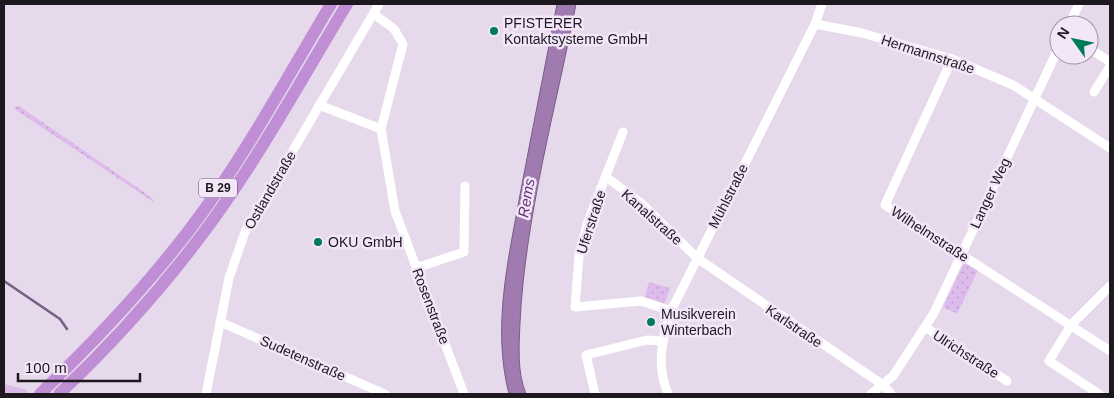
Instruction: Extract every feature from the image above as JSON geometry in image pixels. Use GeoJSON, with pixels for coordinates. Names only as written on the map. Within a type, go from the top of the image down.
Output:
{"type":"FeatureCollection","features":[{"type":"Feature","properties":{"kind":"highway","name":"B 29"},"geometry":{"type":"LineString","coordinates":[[40,394],[112,322],[191,227],[259,125],[331,4]]}},
{"type":"Feature","properties":{"kind":"highway","name":"B 29"},"geometry":{"type":"LineString","coordinates":[[59,394],[99,356],[149,301],[202,234],[265,140],[347,4]]}},
{"type":"Feature","properties":{"kind":"highway"},"geometry":{"type":"LineString","coordinates":[[68,394],[93,370],[99,356]]}},
{"type":"Feature","properties":{"kind":"main road"},"geometry":{"type":"LineString","coordinates":[[4,389],[23,394]]}},
{"type":"Feature","properties":{"kind":"street","name":"Ostlandstraße"},"geometry":{"type":"LineString","coordinates":[[206,394],[229,278],[245,232],[380,4]]}},
{"type":"Feature","properties":{"kind":"street","name":"Mühlstraße"},"geometry":{"type":"LineString","coordinates":[[668,394],[661,366],[661,341],[670,311],[815,24],[822,4]]}},
{"type":"Feature","properties":{"kind":"street","name":"Rosenstraße"},"geometry":{"type":"LineString","coordinates":[[374,14],[394,29],[402,44],[381,129],[395,211],[464,394]]}},
{"type":"Feature","properties":{"kind":"street","name":"Hermannstraße"},"geometry":{"type":"LineString","coordinates":[[815,24],[862,33],[952,59],[1013,85],[1110,148]]}},
{"type":"Feature","properties":{"kind":"street"},"geometry":{"type":"LineString","coordinates":[[1094,92],[1110,64],[1099,56]]}},
{"type":"Feature","properties":{"kind":"street","name":"Wilhelmstraße"},"geometry":{"type":"LineString","coordinates":[[952,59],[885,205],[1110,351]]}},
{"type":"Feature","properties":{"kind":"street","name":"Langer Weg"},"geometry":{"type":"LineString","coordinates":[[871,394],[883,385],[906,357],[925,327],[1051,65]]}},
{"type":"Feature","properties":{"kind":"street"},"geometry":{"type":"LineString","coordinates":[[319,105],[381,129]]}},
{"type":"Feature","properties":{"kind":"street","name":"Uferstraße"},"geometry":{"type":"LineString","coordinates":[[622,132],[587,224],[579,256],[576,307],[641,301],[670,311]]}},
{"type":"Feature","properties":{"kind":"street","name":"Kanalstraße"},"geometry":{"type":"LineString","coordinates":[[606,177],[641,203],[697,258]]}},
{"type":"Feature","properties":{"kind":"street"},"geometry":{"type":"LineString","coordinates":[[416,268],[464,252],[465,186]]}},
{"type":"Feature","properties":{"kind":"street","name":"Karlstraße"},"geometry":{"type":"LineString","coordinates":[[697,258],[883,385],[891,394]]}},
{"type":"Feature","properties":{"kind":"street"},"geometry":{"type":"LineString","coordinates":[[1100,394],[1049,361],[1071,325],[1110,286]]}},
{"type":"Feature","properties":{"kind":"street","name":"Sudetenstraße"},"geometry":{"type":"LineString","coordinates":[[220,322],[385,394]]}},
{"type":"Feature","properties":{"kind":"street","name":"Ulrichstraße"},"geometry":{"type":"LineString","coordinates":[[925,327],[1007,381]]}},
{"type":"Feature","properties":{"kind":"street"},"geometry":{"type":"LineString","coordinates":[[595,394],[586,355],[647,340],[661,341]]}},
{"type":"Feature","properties":{"kind":"shaded area"},"geometry":{"type":"Polygon","coordinates":[[[19,106],[138,188],[152,198],[155,203],[13,108],[19,106]]]}},
{"type":"Feature","properties":{"kind":"shaded area"},"geometry":{"type":"Polygon","coordinates":[[[964,263],[978,270],[957,314],[943,307],[964,263]]]}},
{"type":"Feature","properties":{"kind":"shaded area"},"geometry":{"type":"Polygon","coordinates":[[[649,282],[670,288],[665,303],[645,297],[649,282]]]}},
{"type":"Feature","properties":{"kind":"water","name":"Rems"},"geometry":{"type":"Polygon","coordinates":[[[557,4],[576,4],[542,163],[528,243],[523,283],[519,350],[521,377],[526,394],[509,394],[502,344],[504,294],[515,220],[557,4]]]}},
{"type":"Feature","properties":{"kind":"waterway"},"geometry":{"type":"LineString","coordinates":[[4,281],[60,319],[67,329]]}},
{"type":"Feature","properties":{"kind":"place","name":"PFISTERER Kontaktsysteme GmbH"},"geometry":{"type":"Point","coordinates":[494,31]}},
{"type":"Feature","properties":{"kind":"place","name":"OKU GmbH"},"geometry":{"type":"Point","coordinates":[318,242]}},
{"type":"Feature","properties":{"kind":"place","name":"Musikverein Winterbach"},"geometry":{"type":"Point","coordinates":[651,322]}}]}
